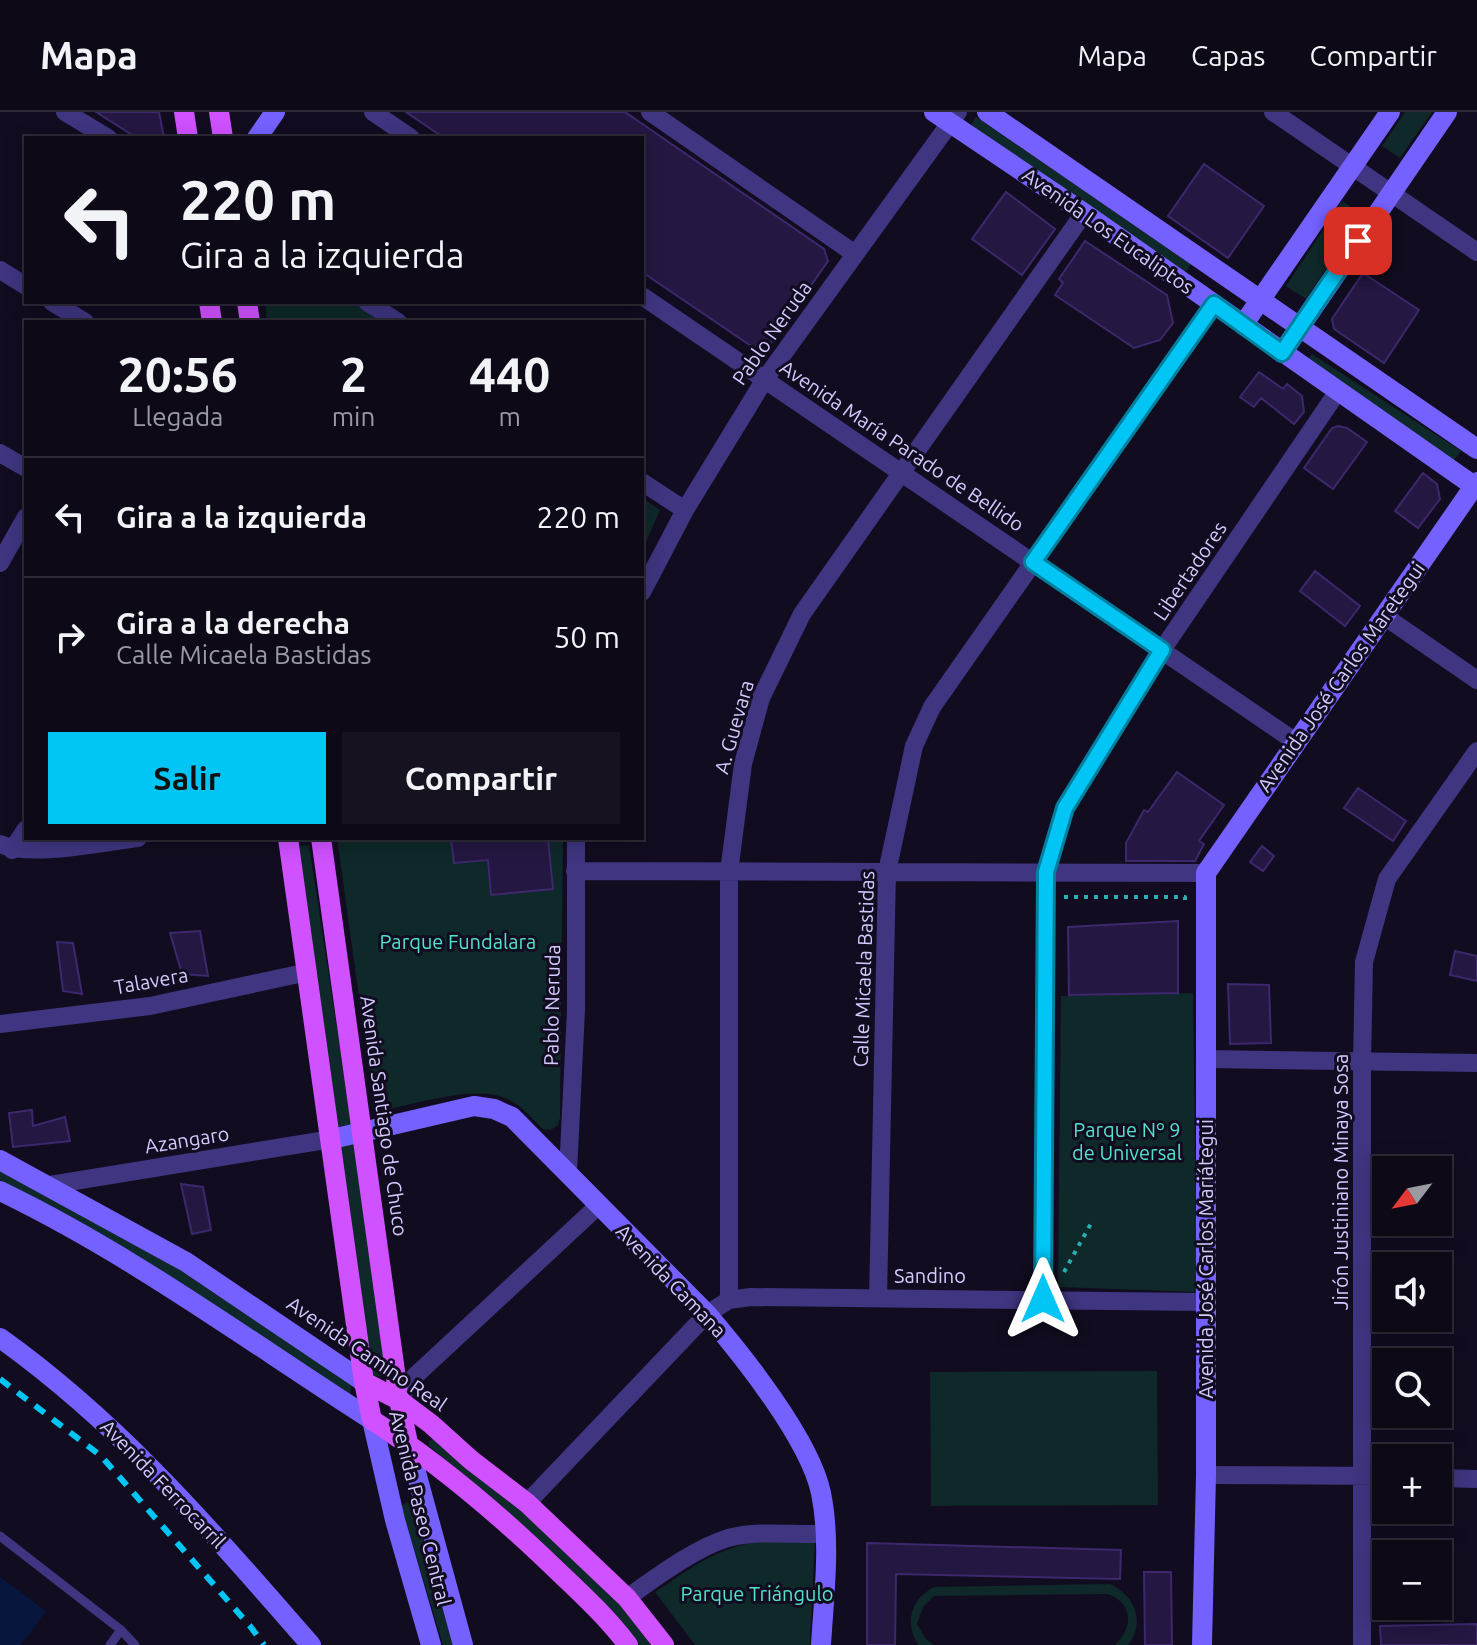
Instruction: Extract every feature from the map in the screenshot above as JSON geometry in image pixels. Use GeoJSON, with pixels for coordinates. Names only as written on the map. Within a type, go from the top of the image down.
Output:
{"type":"FeatureCollection","features":[{"type":"Feature","properties":{"kind":"main road"},"geometry":{"type":"LineString","coordinates":[[184,112],[188,136]]}},
{"type":"Feature","properties":{"kind":"main road"},"geometry":{"type":"LineString","coordinates":[[219,112],[223,136]]}},
{"type":"Feature","properties":{"kind":"main road"},"geometry":{"type":"LineString","coordinates":[[288,840],[364,1382]]}},
{"type":"Feature","properties":{"kind":"main road","name":"Avenida Santiago de Chuco"},"geometry":{"type":"LineString","coordinates":[[321,840],[399,1400]]}},
{"type":"Feature","properties":{"kind":"main road","name":"Avenida Camino Real"},"geometry":{"type":"LineString","coordinates":[[364,1382],[399,1400],[527,1503],[627,1598],[664,1645]]}},
{"type":"Feature","properties":{"kind":"main road","name":"Avenida Paseo Central"},"geometry":{"type":"LineString","coordinates":[[364,1382],[372,1420]]}},
{"type":"Feature","properties":{"kind":"main road","name":"Avenida Paseo Central"},"geometry":{"type":"LineString","coordinates":[[399,1400],[408,1443]]}},
{"type":"Feature","properties":{"kind":"main road"},"geometry":{"type":"LineString","coordinates":[[372,1420],[408,1443],[508,1525],[606,1616],[628,1645]]}},
{"type":"Feature","properties":{"kind":"street"},"geometry":{"type":"LineString","coordinates":[[65,112],[105,136]]}},
{"type":"Feature","properties":{"kind":"street"},"geometry":{"type":"LineString","coordinates":[[258,136],[275,112]]}},
{"type":"Feature","properties":{"kind":"street"},"geometry":{"type":"LineString","coordinates":[[373,112],[408,136]]}},
{"type":"Feature","properties":{"kind":"street"},"geometry":{"type":"LineString","coordinates":[[650,112],[855,254]]}},
{"type":"Feature","properties":{"kind":"street","name":"Avenida Los Eucaliptos"},"geometry":{"type":"LineString","coordinates":[[987,112],[1477,449]]}},
{"type":"Feature","properties":{"kind":"street"},"geometry":{"type":"LineString","coordinates":[[1273,112],[1477,252]]}},
{"type":"Feature","properties":{"kind":"street"},"geometry":{"type":"LineString","coordinates":[[1243,325],[1390,112]]}},
{"type":"Feature","properties":{"kind":"street"},"geometry":{"type":"LineString","coordinates":[[1282,353],[1447,112]]}},
{"type":"Feature","properties":{"kind":"street","name":"Pablo Neruda"},"geometry":{"type":"LineString","coordinates":[[644,588],[685,510],[765,379],[855,254],[947,116]]}},
{"type":"Feature","properties":{"kind":"street","name":"Avenida Los Eucaliptos"},"geometry":{"type":"LineString","coordinates":[[947,116],[1282,353],[1476,485]]}},
{"type":"Feature","properties":{"kind":"street","name":"A. Guevara"},"geometry":{"type":"LineString","coordinates":[[729,1300],[729,872],[743,764],[761,698],[802,614],[1084,213]]}},
{"type":"Feature","properties":{"kind":"street"},"geometry":{"type":"LineString","coordinates":[[0,270],[24,285]]}},
{"type":"Feature","properties":{"kind":"street","name":"Avenida María Parado de Bellido"},"geometry":{"type":"LineString","coordinates":[[644,297],[1296,742]]}},
{"type":"Feature","properties":{"kind":"street"},"geometry":{"type":"LineString","coordinates":[[55,304],[82,320]]}},
{"type":"Feature","properties":{"kind":"street"},"geometry":{"type":"LineString","coordinates":[[370,304],[395,320]]}},
{"type":"Feature","properties":{"kind":"street","name":"Calle Micaela Bastidas"},"geometry":{"type":"LineString","coordinates":[[878,1298],[887,872],[914,746],[932,707],[1214,304]]}},
{"type":"Feature","properties":{"kind":"street","name":"Libertadores"},"geometry":{"type":"LineString","coordinates":[[1043,1299],[1046,872],[1065,808],[1162,650],[1338,391]]}},
{"type":"Feature","properties":{"kind":"street"},"geometry":{"type":"LineString","coordinates":[[0,453],[24,467]]}},
{"type":"Feature","properties":{"kind":"street"},"geometry":{"type":"LineString","coordinates":[[644,483],[685,510]]}},
{"type":"Feature","properties":{"kind":"street","name":"Avenida José Carlos Maretegui"},"geometry":{"type":"LineString","coordinates":[[1206,873],[1476,485]]}},
{"type":"Feature","properties":{"kind":"street"},"geometry":{"type":"LineString","coordinates":[[0,563],[24,521]]}},
{"type":"Feature","properties":{"kind":"street"},"geometry":{"type":"LineString","coordinates":[[1384,616],[1477,680]]}},
{"type":"Feature","properties":{"kind":"street","name":"Jirón Justiniano Minaya Sosa"},"geometry":{"type":"LineString","coordinates":[[1362,1645],[1364,962],[1387,879],[1477,751]]}},
{"type":"Feature","properties":{"kind":"street"},"geometry":{"type":"LineString","coordinates":[[6,847],[24,831]]}},
{"type":"Feature","properties":{"kind":"street"},"geometry":{"type":"LineString","coordinates":[[6,847],[32,850],[120,840]]}},
{"type":"Feature","properties":{"kind":"street","name":"Pablo Neruda"},"geometry":{"type":"LineString","coordinates":[[568,1173],[576,1010],[576,840]]}},
{"type":"Feature","properties":{"kind":"street"},"geometry":{"type":"LineString","coordinates":[[575,871],[1206,873]]}},
{"type":"Feature","properties":{"kind":"street","name":"Avenida José Carlos Mariátegui"},"geometry":{"type":"LineString","coordinates":[[1202,1645],[1206,1475],[1206,873]]}},
{"type":"Feature","properties":{"kind":"street","name":"Talavera"},"geometry":{"type":"LineString","coordinates":[[0,1024],[150,1006],[308,972]]}},
{"type":"Feature","properties":{"kind":"street"},"geometry":{"type":"LineString","coordinates":[[1206,1059],[1477,1063]]}},
{"type":"Feature","properties":{"kind":"street","name":"Avenida Camana"},"geometry":{"type":"LineString","coordinates":[[332,1139],[474,1106],[494,1109],[512,1117],[707,1314],[731,1341],[792,1427],[811,1461],[821,1491],[826,1534],[821,1645]]}},
{"type":"Feature","properties":{"kind":"street","name":"Azangaro"},"geometry":{"type":"LineString","coordinates":[[50,1185],[332,1139]]}},
{"type":"Feature","properties":{"kind":"street","name":"Avenida Camino Real"},"geometry":{"type":"LineString","coordinates":[[0,1160],[186,1262],[364,1382]]}},
{"type":"Feature","properties":{"kind":"street"},"geometry":{"type":"LineString","coordinates":[[0,1191],[145,1273],[372,1420]]}},
{"type":"Feature","properties":{"kind":"street"},"geometry":{"type":"LineString","coordinates":[[399,1400],[415,1376],[598,1206]]}},
{"type":"Feature","properties":{"kind":"street","name":"Sandino"},"geometry":{"type":"LineString","coordinates":[[527,1503],[707,1314],[729,1300],[751,1297],[1205,1302]]}},
{"type":"Feature","properties":{"kind":"street","name":"Avenida Ferrocarril"},"geometry":{"type":"LineString","coordinates":[[0,1338],[49,1374],[142,1457],[311,1645]]}},
{"type":"Feature","properties":{"kind":"street","name":"Avenida Paseo Central"},"geometry":{"type":"LineString","coordinates":[[372,1420],[395,1520],[431,1645]]}},
{"type":"Feature","properties":{"kind":"street","name":"Avenida Paseo Central"},"geometry":{"type":"LineString","coordinates":[[408,1443],[463,1645]]}},
{"type":"Feature","properties":{"kind":"street"},"geometry":{"type":"LineString","coordinates":[[1206,1475],[1372,1476]]}},
{"type":"Feature","properties":{"kind":"street"},"geometry":{"type":"LineString","coordinates":[[1452,1478],[1477,1479]]}},
{"type":"Feature","properties":{"kind":"street"},"geometry":{"type":"LineString","coordinates":[[627,1598],[671,1566],[727,1538],[781,1533],[826,1534]]}},
{"type":"Feature","properties":{"kind":"lane"},"geometry":{"type":"LineString","coordinates":[[0,1536],[121,1630],[135,1645]]}},
{"type":"Feature","properties":{"kind":"lane"},"geometry":{"type":"LineString","coordinates":[[110,1645],[121,1630]]}},
{"type":"Feature","properties":{"kind":"path"},"geometry":{"type":"LineString","coordinates":[[1062,897],[1185,897]]}},
{"type":"Feature","properties":{"kind":"path"},"geometry":{"type":"LineString","coordinates":[[1064,1272],[1093,1220]]}},
{"type":"Feature","properties":{"kind":"green space"},"geometry":{"type":"Polygon","coordinates":[[[1405,112],[1432,112],[1400,158],[1382,146],[1405,112]]]}},
{"type":"Feature","properties":{"kind":"green space"},"geometry":{"type":"Polygon","coordinates":[[[976,117],[1191,264],[1186,272],[970,127],[976,117]]]}},
{"type":"Feature","properties":{"kind":"green space"},"geometry":{"type":"Polygon","coordinates":[[[1342,201],[1362,214],[1306,299],[1286,286],[1342,201]]]}},
{"type":"Feature","properties":{"kind":"green space"},"geometry":{"type":"Polygon","coordinates":[[[265,304],[356,304],[379,320],[267,320],[265,304]]]}},
{"type":"Feature","properties":{"kind":"green space"},"geometry":{"type":"Polygon","coordinates":[[[1312,354],[1461,451],[1454,460],[1307,360],[1312,354]]]}},
{"type":"Feature","properties":{"kind":"green space"},"geometry":{"type":"Polygon","coordinates":[[[644,499],[660,510],[644,546],[644,499]]]}},
{"type":"Feature","properties":{"kind":"green space","name":"Parque Fundalara"},"geometry":{"type":"Polygon","coordinates":[[[337,840],[563,840],[558,1125],[551,1130],[543,1129],[516,1104],[492,1094],[459,1095],[375,1112],[337,840]]]}},
{"type":"Feature","properties":{"kind":"green space"},"geometry":{"type":"Polygon","coordinates":[[[309,845],[390,1378],[371,1375],[296,846],[309,845]]]}},
{"type":"Feature","properties":{"kind":"green space","name":"Parque Nº 9 de Universal"},"geometry":{"type":"Polygon","coordinates":[[[1193,993],[1197,1292],[1058,1287],[1061,996],[1193,993]]]}},
{"type":"Feature","properties":{"kind":"green space"},"geometry":{"type":"Polygon","coordinates":[[[0,1169],[112,1226],[352,1382],[350,1398],[136,1255],[0,1180],[0,1169]]]}},
{"type":"Feature","properties":{"kind":"green space"},"geometry":{"type":"Polygon","coordinates":[[[1157,1371],[1158,1505],[931,1506],[930,1372],[1157,1371]]]}},
{"type":"Feature","properties":{"kind":"green space"},"geometry":{"type":"Polygon","coordinates":[[[434,1439],[577,1562],[654,1645],[639,1645],[566,1565],[429,1446],[429,1441],[434,1439]]]}},
{"type":"Feature","properties":{"kind":"green space"},"geometry":{"type":"Polygon","coordinates":[[[413,1499],[457,1645],[443,1645],[401,1506],[413,1499]]]}},
{"type":"Feature","properties":{"kind":"green space","name":"Parque Triángulo"},"geometry":{"type":"Polygon","coordinates":[[[815,1538],[810,1645],[695,1645],[655,1592],[699,1563],[738,1546],[770,1540],[815,1538]]]}},
{"type":"Feature","properties":{"kind":"green space"},"geometry":{"type":"Polygon","coordinates":[[[1110,1584],[1126,1595],[1135,1610],[1136,1627],[1128,1645],[1115,1645],[1125,1631],[1128,1617],[1123,1604],[1108,1594],[934,1596],[923,1607],[917,1624],[926,1639],[934,1645],[918,1645],[911,1628],[915,1605],[934,1587],[1110,1584]]]}},
{"type":"Feature","properties":{"kind":"water"},"geometry":{"type":"Polygon","coordinates":[[[0,1577],[46,1611],[21,1645],[0,1645],[0,1577]]]}},
{"type":"Feature","properties":{"kind":"building"},"geometry":{"type":"Polygon","coordinates":[[[96,112],[159,112],[164,136],[134,136],[96,112]]]}},
{"type":"Feature","properties":{"kind":"building"},"geometry":{"type":"Polygon","coordinates":[[[406,112],[625,112],[824,249],[828,261],[763,354],[644,273],[644,136],[441,136],[406,112]]]}},
{"type":"Feature","properties":{"kind":"building"},"geometry":{"type":"Polygon","coordinates":[[[1204,164],[1264,206],[1228,258],[1168,216],[1204,164]]]}},
{"type":"Feature","properties":{"kind":"building"},"geometry":{"type":"Polygon","coordinates":[[[1006,192],[1055,229],[1022,275],[972,239],[1006,192]]]}},
{"type":"Feature","properties":{"kind":"building"},"geometry":{"type":"Polygon","coordinates":[[[1085,241],[1167,295],[1173,323],[1160,340],[1134,348],[1055,295],[1063,283],[1059,279],[1085,241]]]}},
{"type":"Feature","properties":{"kind":"building"},"geometry":{"type":"Polygon","coordinates":[[[1363,273],[1419,310],[1384,363],[1334,329],[1332,319],[1363,273]]]}},
{"type":"Feature","properties":{"kind":"building"},"geometry":{"type":"Polygon","coordinates":[[[1259,372],[1283,389],[1287,384],[1302,396],[1304,412],[1294,424],[1261,398],[1254,407],[1240,397],[1259,372]]]}},
{"type":"Feature","properties":{"kind":"building"},"geometry":{"type":"Polygon","coordinates":[[[1332,428],[1347,428],[1367,442],[1333,489],[1304,468],[1332,428]]]}},
{"type":"Feature","properties":{"kind":"building"},"geometry":{"type":"Polygon","coordinates":[[[1423,473],[1437,484],[1440,499],[1418,528],[1395,511],[1423,473]]]}},
{"type":"Feature","properties":{"kind":"building"},"geometry":{"type":"Polygon","coordinates":[[[1315,571],[1360,606],[1345,626],[1300,591],[1315,571]]]}},
{"type":"Feature","properties":{"kind":"building"},"geometry":{"type":"Polygon","coordinates":[[[1177,772],[1224,805],[1199,841],[1204,844],[1195,861],[1126,861],[1126,843],[1144,810],[1148,812],[1177,772]]]}},
{"type":"Feature","properties":{"kind":"building"},"geometry":{"type":"Polygon","coordinates":[[[1358,788],[1406,821],[1393,841],[1344,808],[1358,788]]]}},
{"type":"Feature","properties":{"kind":"building"},"geometry":{"type":"Polygon","coordinates":[[[451,840],[548,840],[553,889],[491,895],[488,860],[454,863],[451,840]]]}},
{"type":"Feature","properties":{"kind":"building"},"geometry":{"type":"Polygon","coordinates":[[[1262,846],[1274,856],[1263,871],[1250,862],[1262,846]]]}},
{"type":"Feature","properties":{"kind":"building"},"geometry":{"type":"Polygon","coordinates":[[[1178,921],[1178,993],[1069,995],[1068,927],[1178,921]]]}},
{"type":"Feature","properties":{"kind":"building"},"geometry":{"type":"Polygon","coordinates":[[[200,931],[208,976],[182,974],[170,933],[200,931]]]}},
{"type":"Feature","properties":{"kind":"building"},"geometry":{"type":"Polygon","coordinates":[[[57,942],[73,943],[82,994],[63,991],[57,942]]]}},
{"type":"Feature","properties":{"kind":"building"},"geometry":{"type":"Polygon","coordinates":[[[1455,951],[1477,956],[1477,981],[1450,975],[1455,951]]]}},
{"type":"Feature","properties":{"kind":"building"},"geometry":{"type":"Polygon","coordinates":[[[1228,984],[1269,985],[1271,1043],[1230,1044],[1228,984]]]}},
{"type":"Feature","properties":{"kind":"building"},"geometry":{"type":"Polygon","coordinates":[[[32,1110],[33,1126],[65,1117],[70,1141],[13,1147],[9,1113],[32,1110]]]}},
{"type":"Feature","properties":{"kind":"building"},"geometry":{"type":"Polygon","coordinates":[[[181,1184],[203,1187],[211,1230],[192,1234],[181,1184]]]}},
{"type":"Feature","properties":{"kind":"building"},"geometry":{"type":"Polygon","coordinates":[[[867,1543],[1121,1550],[1120,1579],[896,1574],[895,1645],[867,1645],[867,1543]]]}},
{"type":"Feature","properties":{"kind":"building"},"geometry":{"type":"Polygon","coordinates":[[[1144,1572],[1171,1572],[1172,1645],[1145,1645],[1144,1572]]]}},
{"type":"Feature","properties":{"kind":"building"},"geometry":{"type":"Polygon","coordinates":[[[1477,1624],[1477,1645],[1381,1645],[1380,1626],[1477,1624]]]}},
{"type":"Feature","properties":{"kind":"railway"},"geometry":{"type":"LineString","coordinates":[[0,1379],[101,1456],[264,1645]]}},
{"type":"Feature","properties":{"kind":"route"},"geometry":{"type":"LineString","coordinates":[[1043,1299],[1046,872],[1065,808],[1162,650],[1033,562],[1214,304],[1282,353],[1358,241]]}}]}
